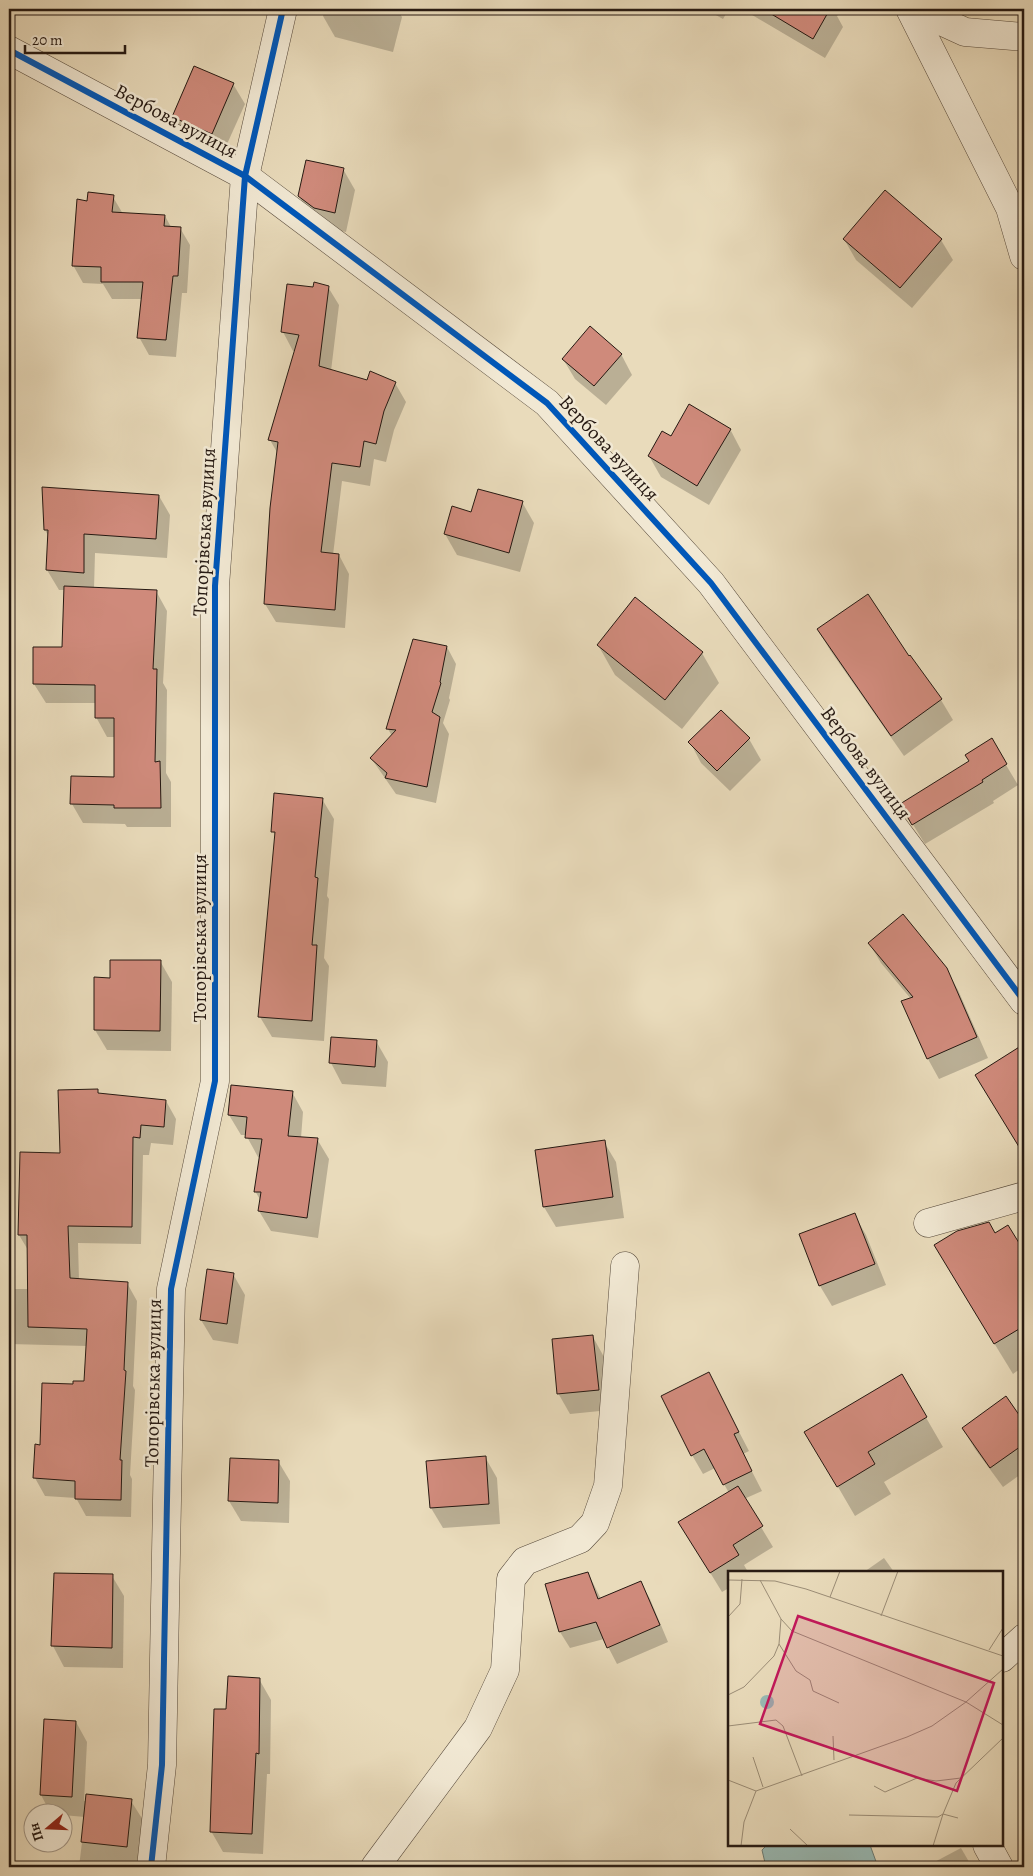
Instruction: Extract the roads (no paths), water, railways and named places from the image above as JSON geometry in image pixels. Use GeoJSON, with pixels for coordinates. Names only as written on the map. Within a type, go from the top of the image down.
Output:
{"type":"FeatureCollection","features":[{"type":"Feature","properties":{"kind":"street","name":"Топорівська вулиця"},"geometry":{"type":"LineString","coordinates":[[151,1867],[162,1765],[171,1289],[215,1081],[215,586],[245,176],[283,9]]}},
{"type":"Feature","properties":{"kind":"street"},"geometry":{"type":"LineString","coordinates":[[910,9],[1010,208],[1024,256]]}},
{"type":"Feature","properties":{"kind":"street"},"geometry":{"type":"LineString","coordinates":[[915,9],[964,32],[1024,37]]}},
{"type":"Feature","properties":{"kind":"street","name":"Вербова вулиця"},"geometry":{"type":"LineString","coordinates":[[9,50],[245,176],[547,403],[711,583],[1024,1001]]}},
{"type":"Feature","properties":{"kind":"street"},"geometry":{"type":"LineString","coordinates":[[928,1223],[1024,1196]]}},
{"type":"Feature","properties":{"kind":"street"},"geometry":{"type":"LineString","coordinates":[[375,1867],[478,1728],[505,1670],[511,1580],[525,1561],[580,1539],[595,1523],[608,1486],[625,1266]]}},
{"type":"Feature","properties":{"kind":"street"},"geometry":{"type":"LineString","coordinates":[[1003,1657],[1024,1638]]}},
{"type":"Feature","properties":{"kind":"street"},"geometry":{"type":"LineString","coordinates":[[988,1846],[999,1867]]}},
{"type":"Feature","properties":{"kind":"water"},"geometry":{"type":"Polygon","coordinates":[[[766,1846],[870,1846],[878,1867],[766,1867],[762,1850],[766,1846]]]}}]}
